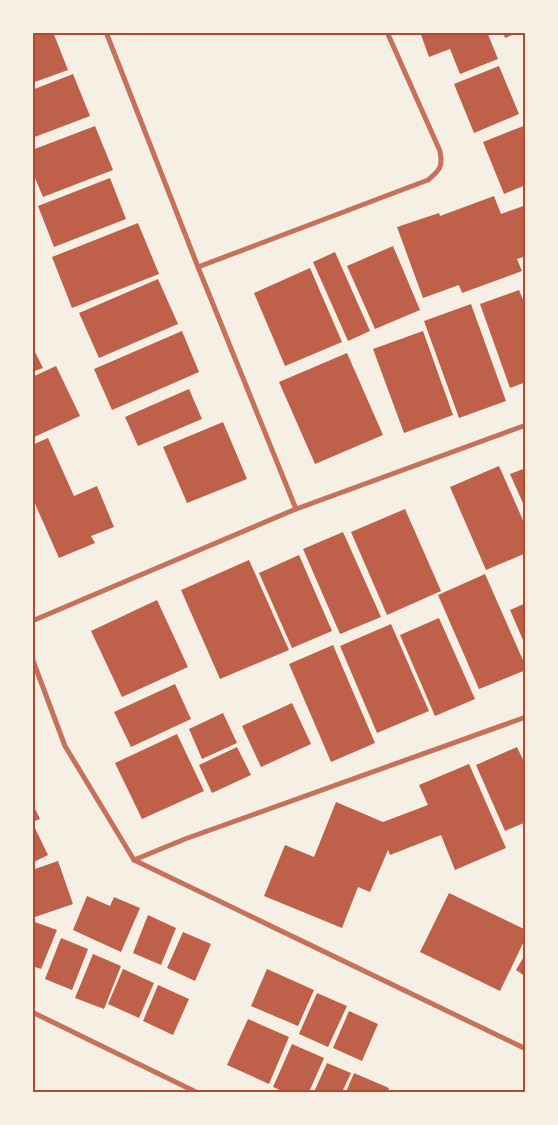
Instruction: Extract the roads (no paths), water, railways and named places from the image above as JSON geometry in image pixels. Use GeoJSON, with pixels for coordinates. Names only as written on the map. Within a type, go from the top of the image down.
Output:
{"type":"FeatureCollection","features":[{"type":"Feature","properties":{"kind":"street"},"geometry":{"type":"LineString","coordinates":[[106,32],[296,509]]}},
{"type":"Feature","properties":{"kind":"street"},"geometry":{"type":"LineString","coordinates":[[198,267],[428,180],[436,174],[442,162],[440,151],[388,32]]}},
{"type":"Feature","properties":{"kind":"street"},"geometry":{"type":"LineString","coordinates":[[32,621],[296,509],[526,425]]}},
{"type":"Feature","properties":{"kind":"street"},"geometry":{"type":"LineString","coordinates":[[32,658],[65,746],[134,860],[526,1050]]}},
{"type":"Feature","properties":{"kind":"street"},"geometry":{"type":"LineString","coordinates":[[134,860],[185,839],[526,717]]}},
{"type":"Feature","properties":{"kind":"street"},"geometry":{"type":"LineString","coordinates":[[32,1012],[196,1092]]}}]}
